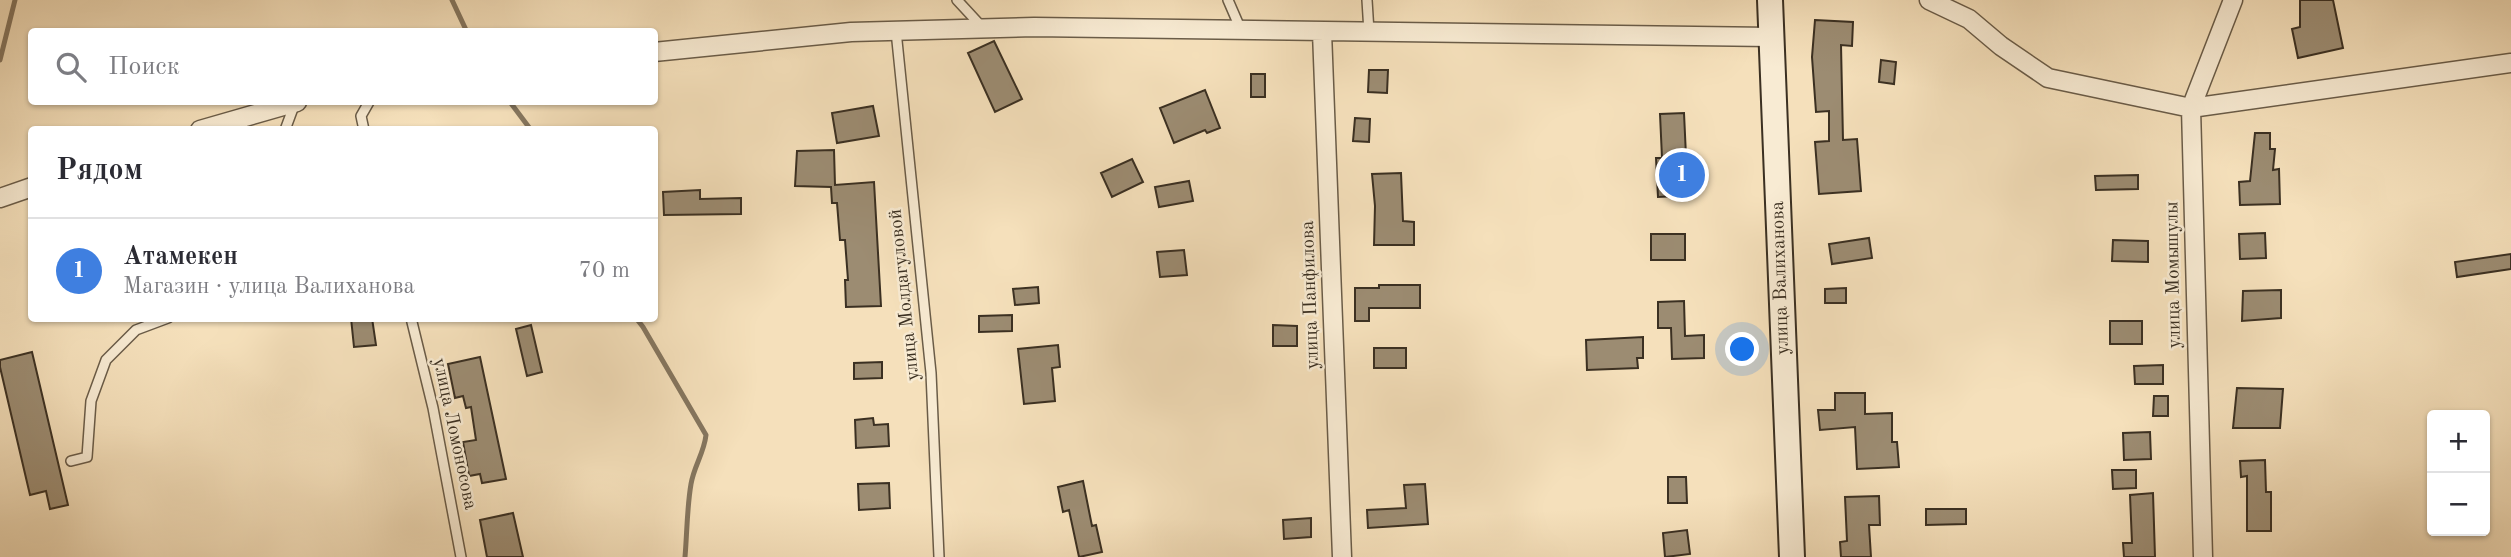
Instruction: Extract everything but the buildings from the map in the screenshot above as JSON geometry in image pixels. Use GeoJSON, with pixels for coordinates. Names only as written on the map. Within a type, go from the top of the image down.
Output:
{"type":"FeatureCollection","features":[{"type":"Feature","properties":{"kind":"main road","name":"улица Валиханова"},"geometry":{"type":"LineString","coordinates":[[1770,0],[1792,557]]}},
{"type":"Feature","properties":{"kind":"street"},"geometry":{"type":"LineString","coordinates":[[1929,0],[1969,19],[2001,46],[2048,78],[2191,108],[2511,63]]}},
{"type":"Feature","properties":{"kind":"street","name":"улица Момышулы"},"geometry":{"type":"LineString","coordinates":[[2203,557],[2191,108],[2232,0]]}},
{"type":"Feature","properties":{"kind":"street"},"geometry":{"type":"LineString","coordinates":[[658,52],[851,32],[1034,27],[1771,37]]}},
{"type":"Feature","properties":{"kind":"street","name":"улица Панфилова"},"geometry":{"type":"LineString","coordinates":[[1322,32],[1342,557]]}},
{"type":"Feature","properties":{"kind":"street"},"geometry":{"type":"LineString","coordinates":[[214,126],[286,105]]}},
{"type":"Feature","properties":{"kind":"street"},"geometry":{"type":"LineString","coordinates":[[0,198],[28,188]]}},
{"type":"Feature","properties":{"kind":"lane"},"geometry":{"type":"LineString","coordinates":[[957,0],[983,29]]}},
{"type":"Feature","properties":{"kind":"lane"},"geometry":{"type":"LineString","coordinates":[[1228,0],[1241,31]]}},
{"type":"Feature","properties":{"kind":"lane"},"geometry":{"type":"LineString","coordinates":[[1367,0],[1369,32]]}},
{"type":"Feature","properties":{"kind":"lane","name":"улица Молдагуловой"},"geometry":{"type":"LineString","coordinates":[[896,31],[931,373],[939,557]]}},
{"type":"Feature","properties":{"kind":"lane"},"geometry":{"type":"LineString","coordinates":[[287,126],[295,105]]}},
{"type":"Feature","properties":{"kind":"lane"},"geometry":{"type":"LineString","coordinates":[[363,126],[361,116],[367,105]]}},
{"type":"Feature","properties":{"kind":"lane"},"geometry":{"type":"LineString","coordinates":[[71,461],[87,457],[91,401],[106,360],[136,330],[157,322]]}},
{"type":"Feature","properties":{"kind":"lane","name":"улица Ломоносова"},"geometry":{"type":"LineString","coordinates":[[412,322],[433,408],[461,557]]}},
{"type":"Feature","properties":{"kind":"waterway"},"geometry":{"type":"LineString","coordinates":[[0,60],[15,0]]}},
{"type":"Feature","properties":{"kind":"waterway"},"geometry":{"type":"LineString","coordinates":[[452,0],[465,28]]}},
{"type":"Feature","properties":{"kind":"waterway"},"geometry":{"type":"LineString","coordinates":[[512,105],[528,126]]}},
{"type":"Feature","properties":{"kind":"waterway"},"geometry":{"type":"LineString","coordinates":[[639,322],[706,435],[691,484],[685,557]]}},
{"type":"Feature","properties":{"kind":"place","name":"Атамекен"},"geometry":{"type":"Point","coordinates":[1682,175]}}]}
